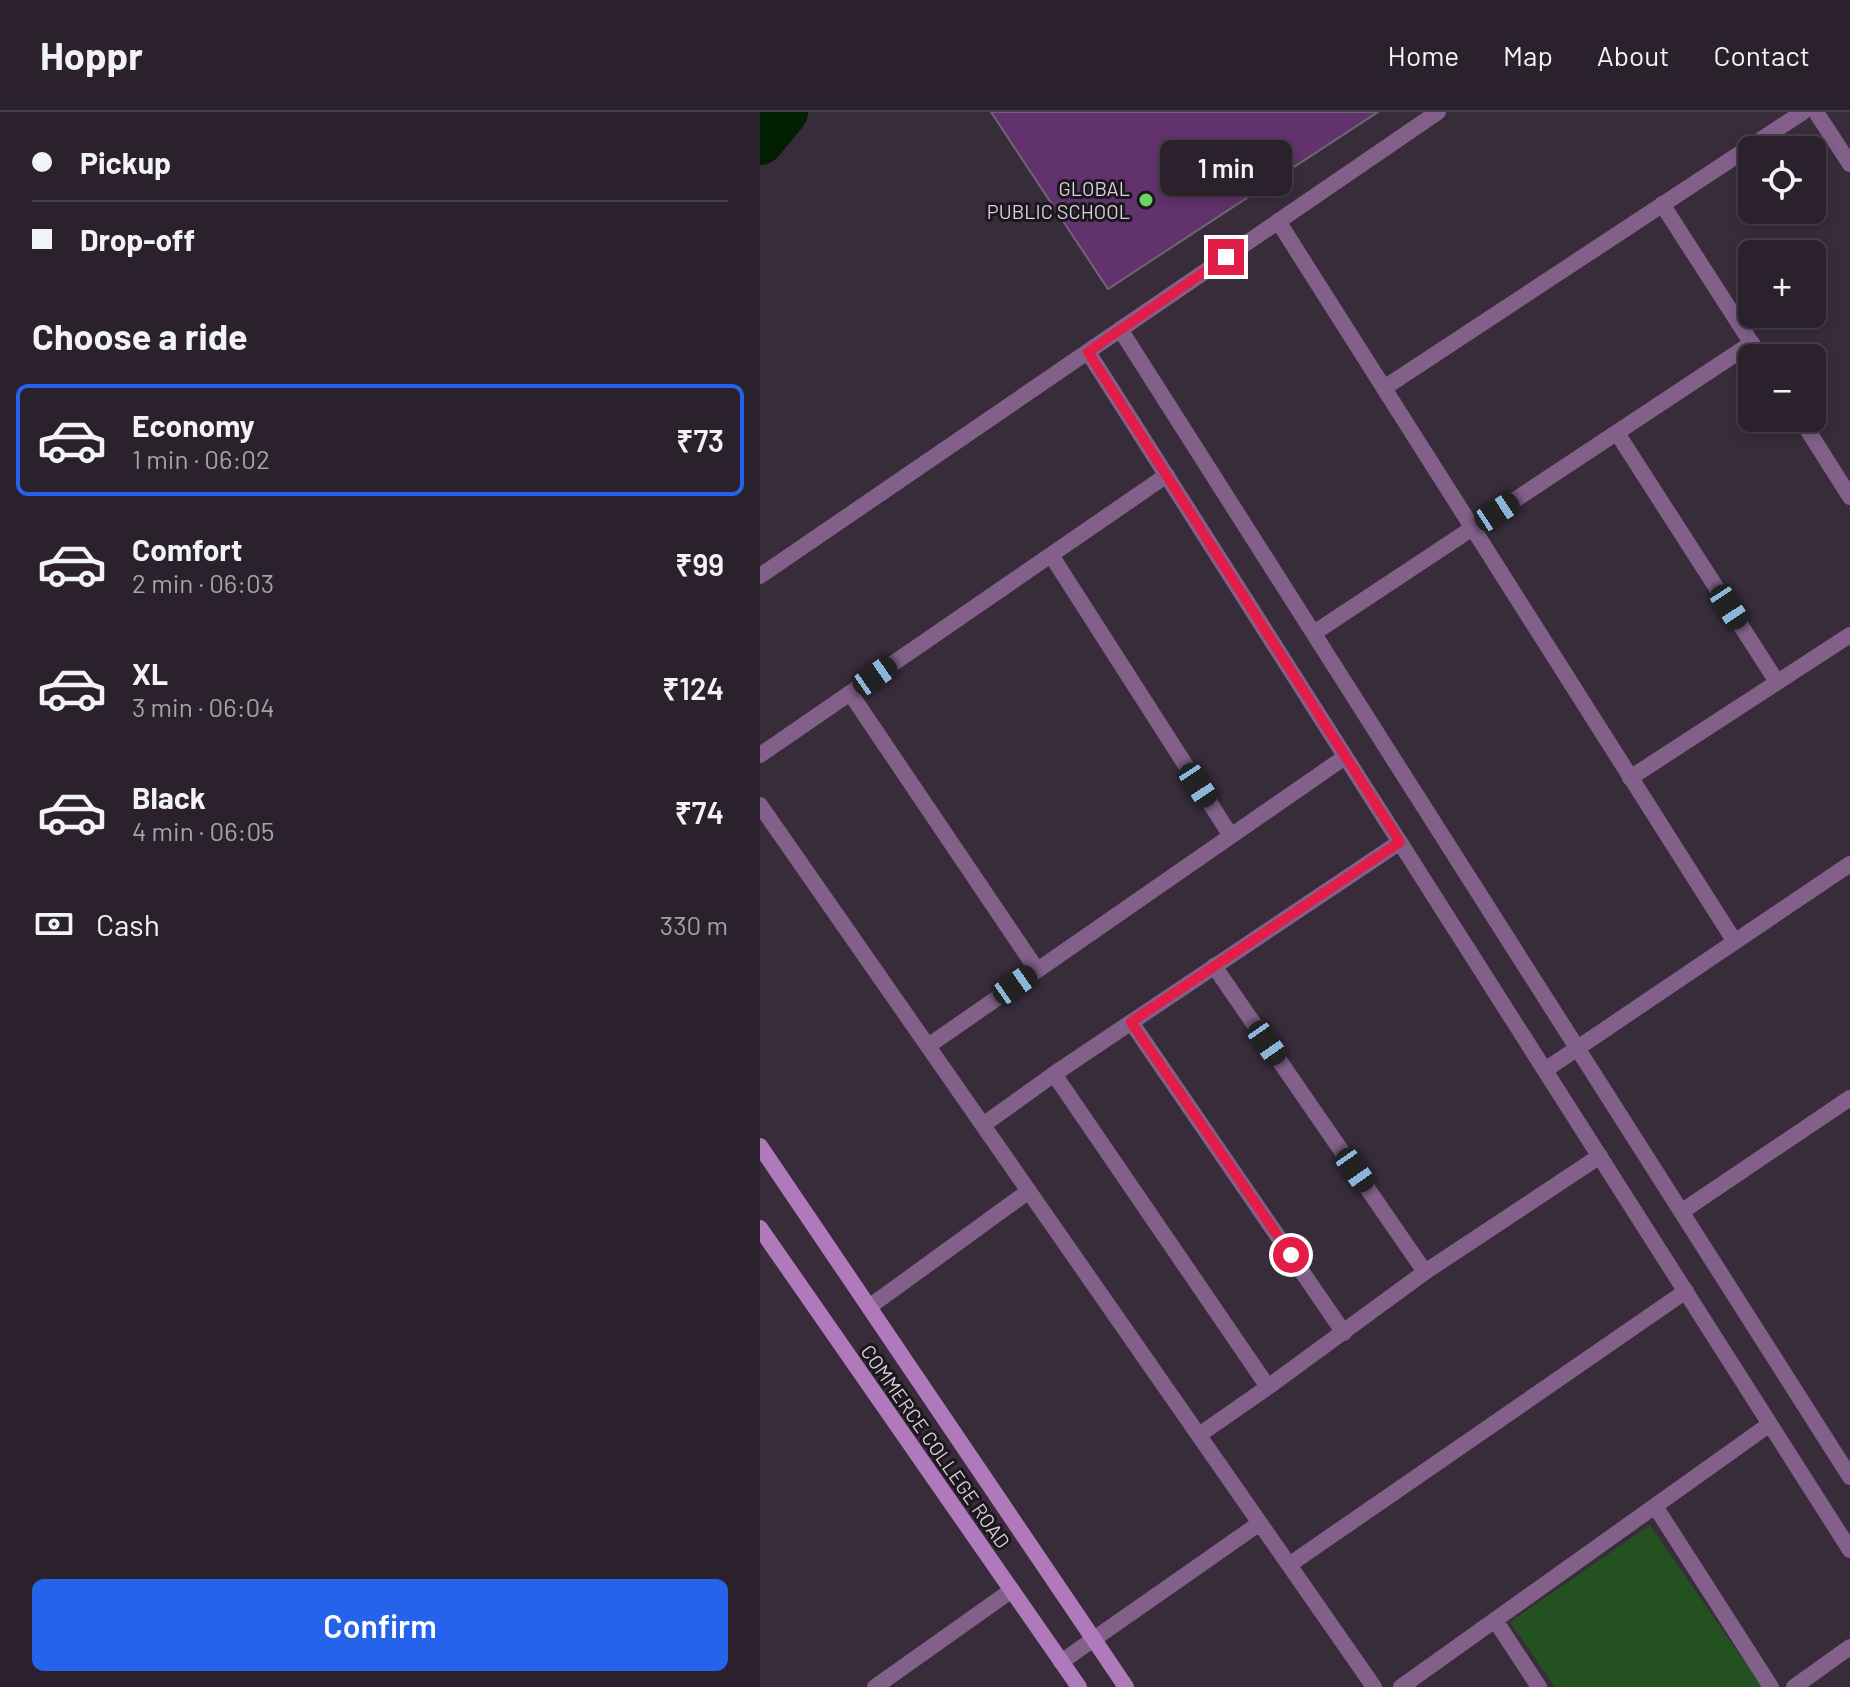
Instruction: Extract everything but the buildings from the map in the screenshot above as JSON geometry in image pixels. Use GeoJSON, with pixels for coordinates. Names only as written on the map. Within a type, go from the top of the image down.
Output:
{"type":"FeatureCollection","features":[{"type":"Feature","properties":{"kind":"street"},"geometry":{"type":"LineString","coordinates":[[1384,388],[1803,112]]}},
{"type":"Feature","properties":{"kind":"street"},"geometry":{"type":"LineString","coordinates":[[1816,112],[1850,164]]}},
{"type":"Feature","properties":{"kind":"street"},"geometry":{"type":"LineString","coordinates":[[760,576],[1431,114]]}},
{"type":"Feature","properties":{"kind":"street"},"geometry":{"type":"LineString","coordinates":[[1662,204],[1752,344]]}},
{"type":"Feature","properties":{"kind":"street"},"geometry":{"type":"LineString","coordinates":[[1278,221],[1735,942]]}},
{"type":"Feature","properties":{"kind":"street"},"geometry":{"type":"LineString","coordinates":[[1120,329],[1850,1477]]}},
{"type":"Feature","properties":{"kind":"street"},"geometry":{"type":"LineString","coordinates":[[1088,352],[1850,1550]]}},
{"type":"Feature","properties":{"kind":"street"},"geometry":{"type":"LineString","coordinates":[[1314,633],[1617,433],[1738,362]]}},
{"type":"Feature","properties":{"kind":"street"},"geometry":{"type":"LineString","coordinates":[[1809,432],[1850,497]]}},
{"type":"Feature","properties":{"kind":"street"},"geometry":{"type":"LineString","coordinates":[[1617,433],[1777,682]]}},
{"type":"Feature","properties":{"kind":"street"},"geometry":{"type":"LineString","coordinates":[[760,755],[1167,475]]}},
{"type":"Feature","properties":{"kind":"street"},"geometry":{"type":"LineString","coordinates":[[1051,555],[1231,836]]}},
{"type":"Feature","properties":{"kind":"street"},"geometry":{"type":"LineString","coordinates":[[1630,778],[1850,635]]}},
{"type":"Feature","properties":{"kind":"street"},"geometry":{"type":"LineString","coordinates":[[850,693],[1037,970]]}},
{"type":"Feature","properties":{"kind":"street"},"geometry":{"type":"LineString","coordinates":[[928,1046],[1345,757]]}},
{"type":"Feature","properties":{"kind":"street"},"geometry":{"type":"LineString","coordinates":[[760,805],[1374,1687]]}},
{"type":"Feature","properties":{"kind":"street"},"geometry":{"type":"LineString","coordinates":[[983,1125],[1400,842]]}},
{"type":"Feature","properties":{"kind":"street"},"geometry":{"type":"LineString","coordinates":[[1545,1070],[1850,864]]}},
{"type":"Feature","properties":{"kind":"street"},"geometry":{"type":"LineString","coordinates":[[1214,966],[1425,1272]]}},
{"type":"Feature","properties":{"kind":"street"},"geometry":{"type":"LineString","coordinates":[[1131,1022],[1344,1333]]}},
{"type":"Feature","properties":{"kind":"street"},"geometry":{"type":"LineString","coordinates":[[1054,1074],[1268,1387]]}},
{"type":"Feature","properties":{"kind":"street"},"geometry":{"type":"LineString","coordinates":[[1681,1212],[1849,1101]]}},
{"type":"Feature","properties":{"kind":"street"},"geometry":{"type":"LineString","coordinates":[[760,1146],[1126,1687]]}},
{"type":"Feature","properties":{"kind":"street"},"geometry":{"type":"LineString","coordinates":[[1199,1435],[1425,1272],[1600,1156]]}},
{"type":"Feature","properties":{"kind":"street"},"geometry":{"type":"LineString","coordinates":[[869,1307],[1029,1191]]}},
{"type":"Feature","properties":{"kind":"street","name":"COMMERCE COLLEGE ROAD"},"geometry":{"type":"LineString","coordinates":[[760,1228],[1079,1687]]}},
{"type":"Feature","properties":{"kind":"street"},"geometry":{"type":"LineString","coordinates":[[1289,1565],[1686,1291]]}},
{"type":"Feature","properties":{"kind":"street"},"geometry":{"type":"LineString","coordinates":[[1401,1687],[1770,1424]]}},
{"type":"Feature","properties":{"kind":"street"},"geometry":{"type":"LineString","coordinates":[[1655,1506],[1771,1687]]}},
{"type":"Feature","properties":{"kind":"street"},"geometry":{"type":"LineString","coordinates":[[1061,1662],[1260,1523]]}},
{"type":"Feature","properties":{"kind":"street"},"geometry":{"type":"LineString","coordinates":[[875,1687],[1012,1590]]}},
{"type":"Feature","properties":{"kind":"street"},"geometry":{"type":"LineString","coordinates":[[1495,1620],[1539,1687]]}},
{"type":"Feature","properties":{"kind":"street"},"geometry":{"type":"LineString","coordinates":[[1794,1687],[1850,1647]]}},
{"type":"Feature","properties":{"kind":"green space"},"geometry":{"type":"Polygon","coordinates":[[[1650,1525],[1762,1687],[1555,1687],[1510,1622],[1650,1525]]]}},
{"type":"Feature","properties":{"kind":"waterway"},"geometry":{"type":"LineString","coordinates":[[760,141],[784,112]]}},
{"type":"Feature","properties":{"kind":"place","name":"GLOBAL PUBLIC SCHOOL"},"geometry":{"type":"Point","coordinates":[1146,200]}},
{"type":"Feature","properties":{"kind":"route"},"geometry":{"type":"LineString","coordinates":[[1226,257],[1088,352],[1400,842],[1131,1022],[1291,1255]]}}]}
